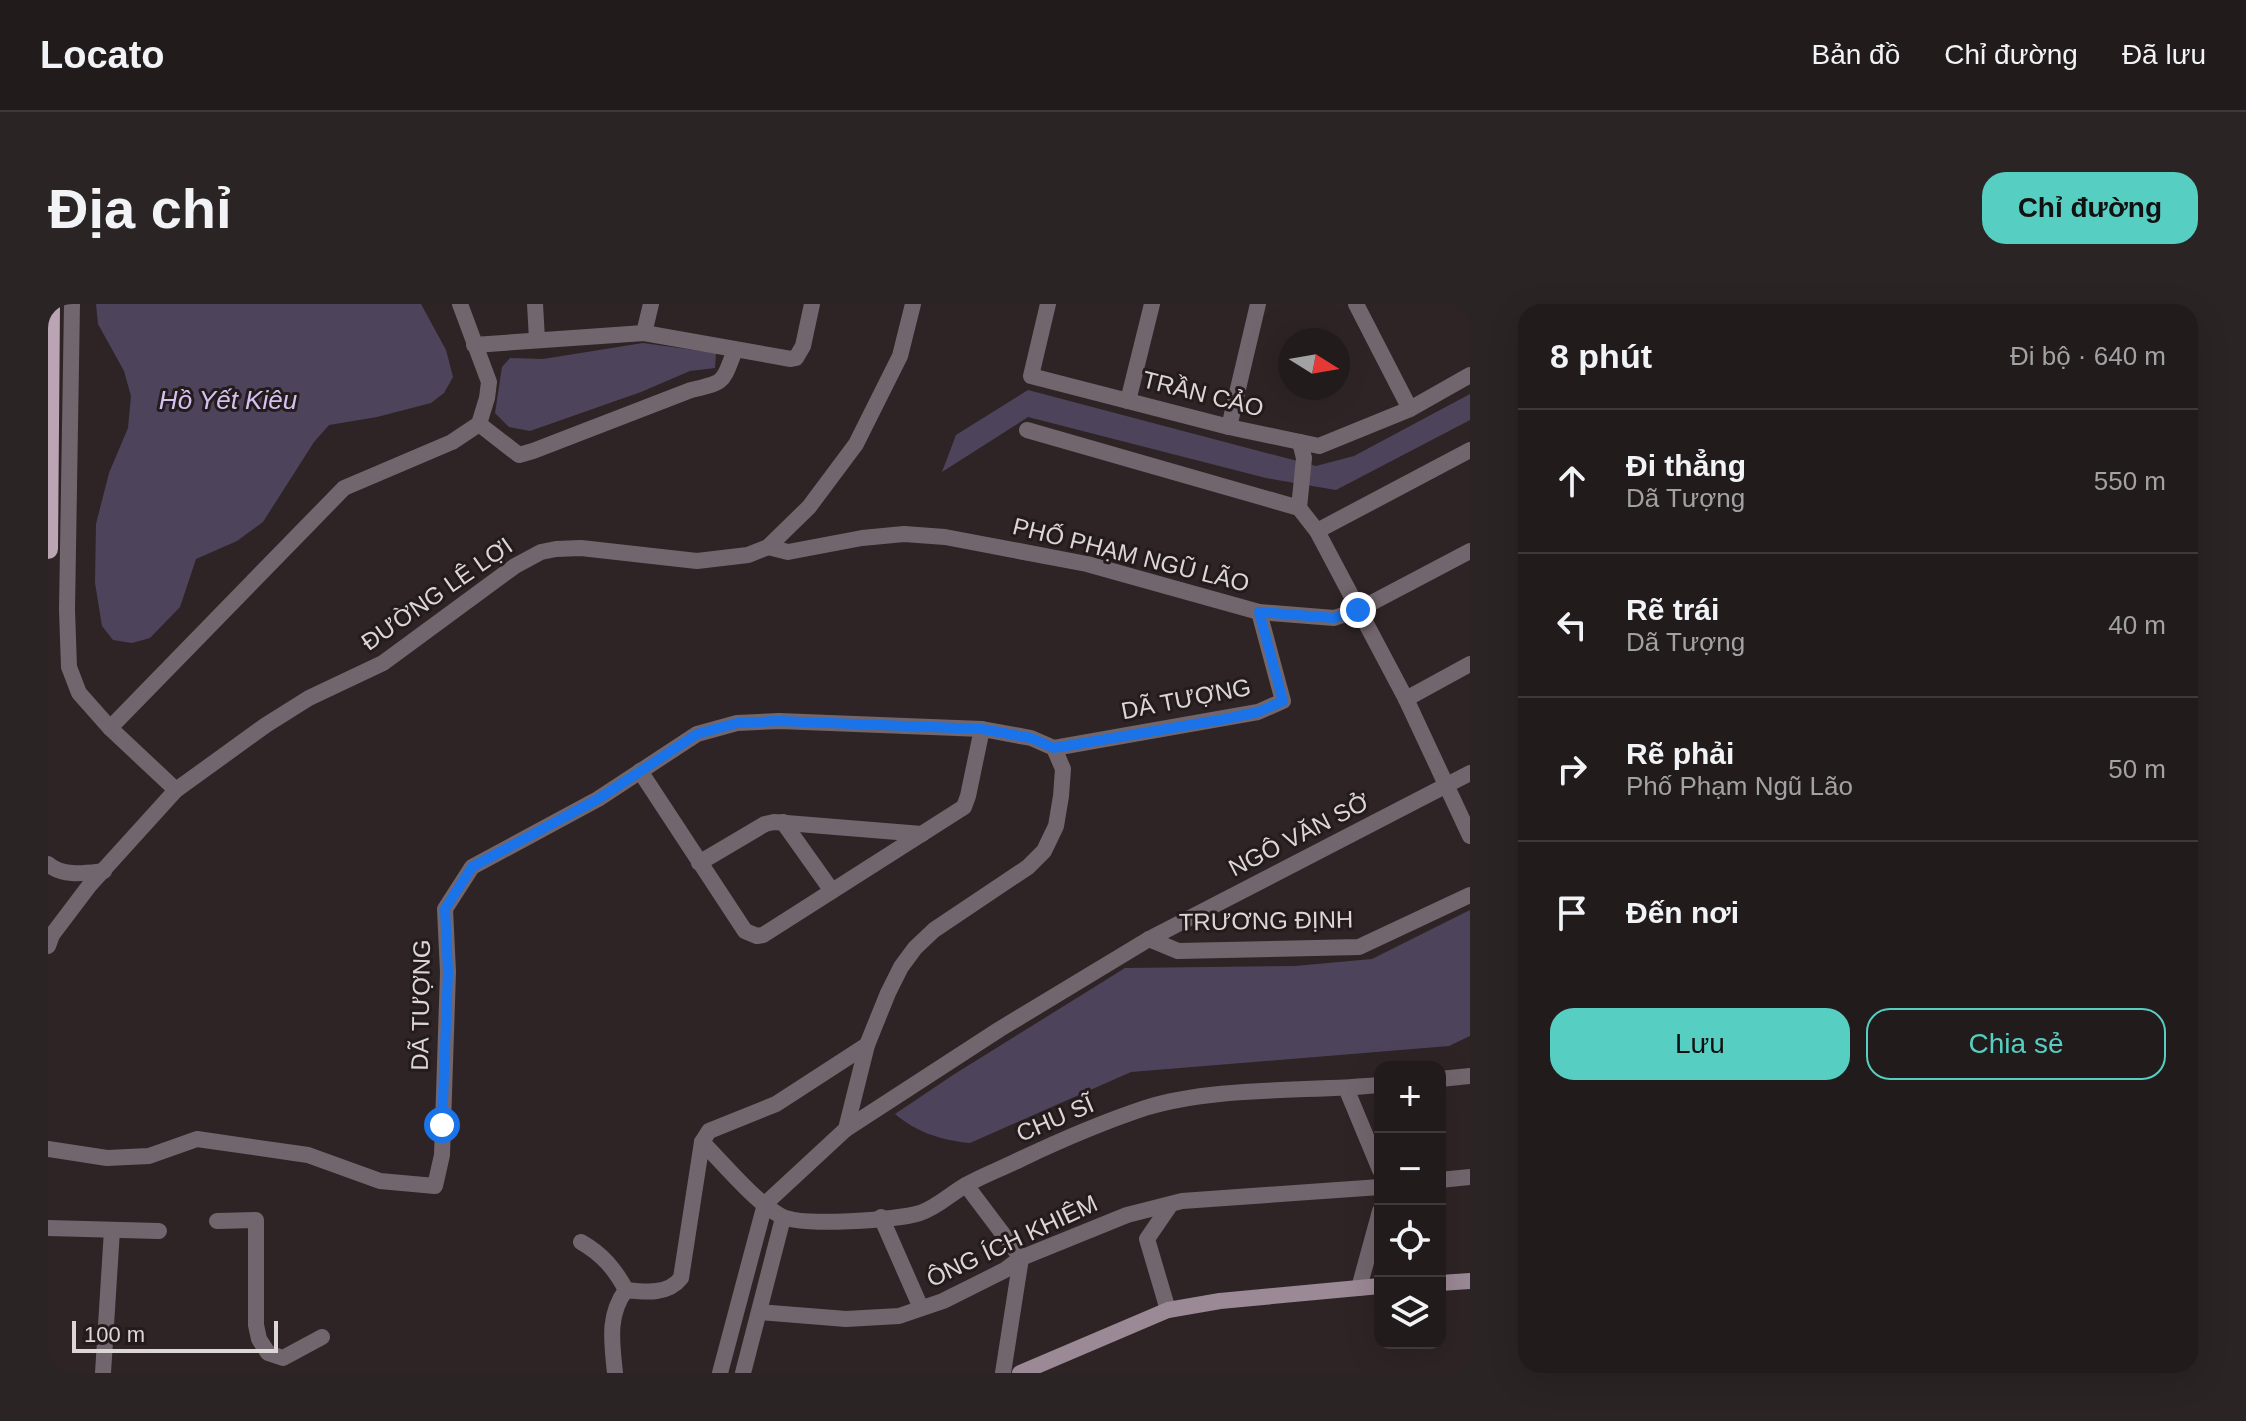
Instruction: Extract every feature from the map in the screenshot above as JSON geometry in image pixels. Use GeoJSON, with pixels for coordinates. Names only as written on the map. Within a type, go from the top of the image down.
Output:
{"type":"FeatureCollection","features":[{"type":"Feature","properties":{"kind":"main road"},"geometry":{"type":"LineString","coordinates":[[48,549],[50,304]]}},
{"type":"Feature","properties":{"kind":"main road"},"geometry":{"type":"LineString","coordinates":[[1446,1283],[1470,1281]]}},
{"type":"Feature","properties":{"kind":"main road"},"geometry":{"type":"LineString","coordinates":[[1020,1373],[1168,1310],[1220,1301],[1374,1287]]}},
{"type":"Feature","properties":{"kind":"street"},"geometry":{"type":"LineString","coordinates":[[72,304],[67,610],[69,667],[79,693],[110,728],[176,790]]}},
{"type":"Feature","properties":{"kind":"street"},"geometry":{"type":"LineString","coordinates":[[110,728],[344,488],[452,442],[479,424],[489,382],[460,304]]}},
{"type":"Feature","properties":{"kind":"street"},"geometry":{"type":"LineString","coordinates":[[535,304],[537,339]]}},
{"type":"Feature","properties":{"kind":"street"},"geometry":{"type":"LineString","coordinates":[[644,333],[651,304]]}},
{"type":"Feature","properties":{"kind":"street"},"geometry":{"type":"LineString","coordinates":[[474,345],[644,333],[796,358],[803,346],[812,304]]}},
{"type":"Feature","properties":{"kind":"street","name":"ĐƯỜNG LÊ LỢI"},"geometry":{"type":"LineString","coordinates":[[48,946],[61,923],[176,790],[309,698],[383,663],[490,582],[541,552],[581,548],[697,561],[748,555],[768,547],[809,507],[856,444],[900,356],[913,304]]}},
{"type":"Feature","properties":{"kind":"street","name":"TRẦN CẢO"},"geometry":{"type":"LineString","coordinates":[[1048,304],[1031,376],[1229,427],[1302,450],[1410,409],[1470,375]]}},
{"type":"Feature","properties":{"kind":"street"},"geometry":{"type":"LineString","coordinates":[[1128,401],[1152,304]]}},
{"type":"Feature","properties":{"kind":"street"},"geometry":{"type":"LineString","coordinates":[[1229,427],[1258,304]]}},
{"type":"Feature","properties":{"kind":"street"},"geometry":{"type":"LineString","coordinates":[[1356,304],[1410,409]]}},
{"type":"Feature","properties":{"kind":"street"},"geometry":{"type":"LineString","coordinates":[[479,424],[519,455],[533,451],[691,390],[717,384],[724,378],[735,350]]}},
{"type":"Feature","properties":{"kind":"street"},"geometry":{"type":"LineString","coordinates":[[48,425],[71,423]]}},
{"type":"Feature","properties":{"kind":"street"},"geometry":{"type":"LineString","coordinates":[[1027,430],[1300,503]]}},
{"type":"Feature","properties":{"kind":"street"},"geometry":{"type":"LineString","coordinates":[[1302,450],[1300,503],[1406,699],[1470,836]]}},
{"type":"Feature","properties":{"kind":"street"},"geometry":{"type":"LineString","coordinates":[[1317,531],[1470,450]]}},
{"type":"Feature","properties":{"kind":"street","name":"PHỐ PHẠM NGŨ LÃO"},"geometry":{"type":"LineString","coordinates":[[768,547],[788,552],[862,538],[904,534],[945,537],[1087,564],[1259,612],[1334,618],[1358,610],[1470,551]]}},
{"type":"Feature","properties":{"kind":"street","name":"DÃ TƯỢNG"},"geometry":{"type":"LineString","coordinates":[[48,1149],[107,1158],[149,1156],[197,1139],[308,1155],[380,1181],[435,1186],[442,1155],[448,972],[445,909],[472,867],[557,823],[697,734],[737,723],[779,721],[982,729],[1031,738],[1054,748],[1258,712],[1283,701],[1259,612]]}},
{"type":"Feature","properties":{"kind":"street"},"geometry":{"type":"LineString","coordinates":[[1406,699],[1470,664]]}},
{"type":"Feature","properties":{"kind":"street"},"geometry":{"type":"LineString","coordinates":[[640,771],[745,931],[757,936],[964,807],[982,729]]}},
{"type":"Feature","properties":{"kind":"street"},"geometry":{"type":"LineString","coordinates":[[720,1373],[765,1204],[846,1129],[867,1045],[888,993],[915,948],[934,930],[1028,867],[1044,851],[1056,826],[1061,796],[1063,769],[1054,748]]}},
{"type":"Feature","properties":{"kind":"street","name":"NGÔ VĂN SỞ"},"geometry":{"type":"LineString","coordinates":[[846,1129],[1000,1029],[1149,939],[1470,773]]}},
{"type":"Feature","properties":{"kind":"street"},"geometry":{"type":"LineString","coordinates":[[699,863],[765,824],[783,822],[922,834]]}},
{"type":"Feature","properties":{"kind":"street"},"geometry":{"type":"LineString","coordinates":[[783,822],[832,891]]}},
{"type":"Feature","properties":{"kind":"street"},"geometry":{"type":"LineString","coordinates":[[48,864],[56,871],[75,874],[104,871]]}},
{"type":"Feature","properties":{"kind":"street","name":"TRƯƠNG ĐỊNH"},"geometry":{"type":"LineString","coordinates":[[1149,939],[1178,951],[1359,947],[1470,895]]}},
{"type":"Feature","properties":{"kind":"street"},"geometry":{"type":"LineString","coordinates":[[626,1290],[655,1292],[676,1286],[681,1278],[702,1142],[709,1131],[776,1104],[867,1045]]}},
{"type":"Feature","properties":{"kind":"street"},"geometry":{"type":"LineString","coordinates":[[1446,1078],[1470,1076]]}},
{"type":"Feature","properties":{"kind":"street","name":"CHU SĨ"},"geometry":{"type":"LineString","coordinates":[[783,1218],[825,1223],[917,1214],[966,1185],[1058,1142],[1145,1108],[1179,1100],[1374,1086]]}},
{"type":"Feature","properties":{"kind":"street"},"geometry":{"type":"LineString","coordinates":[[1346,1088],[1374,1156]]}},
{"type":"Feature","properties":{"kind":"street"},"geometry":{"type":"LineString","coordinates":[[702,1142],[783,1218],[743,1373]]}},
{"type":"Feature","properties":{"kind":"street"},"geometry":{"type":"LineString","coordinates":[[1446,1179],[1470,1177]]}},
{"type":"Feature","properties":{"kind":"street"},"geometry":{"type":"LineString","coordinates":[[966,1185],[1021,1258],[1003,1373]]}},
{"type":"Feature","properties":{"kind":"street","name":"ÔNG ÍCH KHIÊM"},"geometry":{"type":"LineString","coordinates":[[759,1312],[846,1319],[899,1316],[955,1295],[1005,1270],[1021,1258],[1127,1215],[1171,1204],[1374,1187]]}},
{"type":"Feature","properties":{"kind":"street"},"geometry":{"type":"LineString","coordinates":[[1168,1310],[1147,1239],[1171,1204]]}},
{"type":"Feature","properties":{"kind":"street"},"geometry":{"type":"LineString","coordinates":[[881,1217],[921,1308]]}},
{"type":"Feature","properties":{"kind":"street"},"geometry":{"type":"LineString","coordinates":[[217,1221],[256,1220],[255,1303],[259,1339],[268,1353],[279,1365],[322,1337]]}},
{"type":"Feature","properties":{"kind":"street"},"geometry":{"type":"LineString","coordinates":[[48,1228],[159,1231]]}},
{"type":"Feature","properties":{"kind":"street"},"geometry":{"type":"LineString","coordinates":[[103,1373],[112,1230]]}},
{"type":"Feature","properties":{"kind":"street"},"geometry":{"type":"LineString","coordinates":[[1359,1288],[1374,1233]]}},
{"type":"Feature","properties":{"kind":"street"},"geometry":{"type":"LineString","coordinates":[[581,1242],[606,1260],[626,1290]]}},
{"type":"Feature","properties":{"kind":"street"},"geometry":{"type":"LineString","coordinates":[[615,1373],[612,1323],[616,1303],[626,1290]]}},
{"type":"Feature","properties":{"kind":"water","name":"Hồ Yết Kiêu"},"geometry":{"type":"Polygon","coordinates":[[[96,304],[421,304],[446,350],[453,377],[444,393],[431,403],[329,425],[314,442],[263,522],[237,541],[196,559],[180,607],[150,638],[132,643],[113,640],[102,626],[95,583],[96,524],[109,473],[128,428],[131,396],[124,371],[98,324],[96,304]]]}},
{"type":"Feature","properties":{"kind":"water"},"geometry":{"type":"Polygon","coordinates":[[[643,343],[716,353],[715,368],[690,371],[641,392],[530,431],[509,427],[495,413],[502,367],[510,358],[543,359],[643,343]]]}},
{"type":"Feature","properties":{"kind":"water"},"geometry":{"type":"Polygon","coordinates":[[[1028,390],[1316,466],[1354,456],[1470,394],[1470,420],[1336,490],[1266,478],[1028,417],[942,472],[956,435],[1028,390]]]}},
{"type":"Feature","properties":{"kind":"water"},"geometry":{"type":"Polygon","coordinates":[[[1470,910],[1470,1036],[1449,1046],[1131,1072],[970,1143],[930,1134],[895,1114],[1125,968],[1295,966],[1372,959],[1470,910]]]}},
{"type":"Feature","properties":{"kind":"route"},"geometry":{"type":"LineString","coordinates":[[442,1125],[448,972],[445,909],[469,870],[598,799],[697,734],[737,723],[779,721],[982,729],[1031,738],[1054,748],[1225,719],[1258,712],[1283,701],[1259,612],[1334,618],[1358,610]]}}]}
